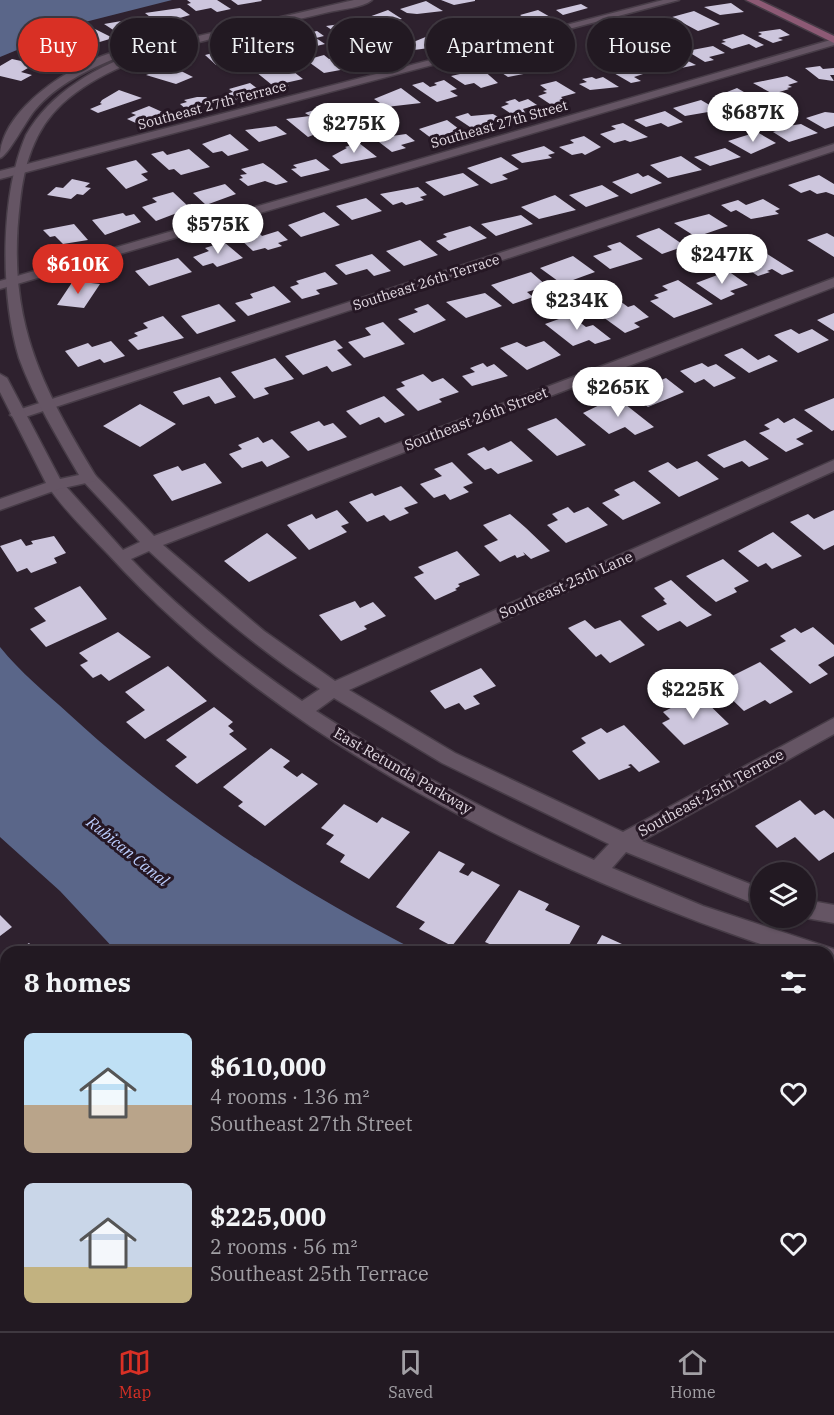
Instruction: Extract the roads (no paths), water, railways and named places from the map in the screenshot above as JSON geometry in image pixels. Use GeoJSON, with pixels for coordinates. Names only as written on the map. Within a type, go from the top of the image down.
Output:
{"type":"FeatureCollection","features":[{"type":"Feature","properties":{"kind":"main road"},"geometry":{"type":"LineString","coordinates":[[751,0],[834,41]]}},
{"type":"Feature","properties":{"kind":"main road"},"geometry":{"type":"LineString","coordinates":[[775,0],[834,28]]}},
{"type":"Feature","properties":{"kind":"street"},"geometry":{"type":"LineString","coordinates":[[0,155],[17,122],[29,107],[56,85],[84,69],[151,43],[327,0]]}},
{"type":"Feature","properties":{"kind":"street"},"geometry":{"type":"LineString","coordinates":[[367,0],[179,45],[105,72],[69,93],[44,117],[32,135],[19,171],[4,284],[18,336],[48,407],[88,478],[198,590],[242,626],[333,690],[393,729],[459,766],[623,842],[750,894]]}},
{"type":"Feature","properties":{"kind":"street","name":"Southeast 27th Terrace"},"geometry":{"type":"LineString","coordinates":[[0,174],[19,171],[674,0]]}},
{"type":"Feature","properties":{"kind":"street","name":"Southeast 27th Street"},"geometry":{"type":"LineString","coordinates":[[4,284],[834,41]]}},
{"type":"Feature","properties":{"kind":"street","name":"Southeast 26th Terrace"},"geometry":{"type":"LineString","coordinates":[[17,415],[48,407],[834,147]]}},
{"type":"Feature","properties":{"kind":"street","name":"Southeast 26th Street"},"geometry":{"type":"LineString","coordinates":[[120,558],[151,543],[834,282]]}},
{"type":"Feature","properties":{"kind":"street","name":"East Retunda Parkway"},"geometry":{"type":"LineString","coordinates":[[0,378],[55,485],[120,558],[188,623],[302,711],[367,753],[437,793],[597,871],[714,921],[796,946]]}},
{"type":"Feature","properties":{"kind":"street","name":"Southeast 25th Lane"},"geometry":{"type":"LineString","coordinates":[[302,711],[333,690],[834,465]]}},
{"type":"Feature","properties":{"kind":"street"},"geometry":{"type":"LineString","coordinates":[[0,505],[55,485],[88,478]]}},
{"type":"Feature","properties":{"kind":"street","name":"Southeast 25th Terrace"},"geometry":{"type":"LineString","coordinates":[[597,871],[623,842],[834,725]]}},
{"type":"Feature","properties":{"kind":"street"},"geometry":{"type":"LineString","coordinates":[[816,911],[834,914]]}},
{"type":"Feature","properties":{"kind":"water"},"geometry":{"type":"Polygon","coordinates":[[[0,0],[172,0],[98,19],[18,18],[18,50],[0,57],[0,0]]]}},
{"type":"Feature","properties":{"kind":"water","name":"Rubican Canal"},"geometry":{"type":"Polygon","coordinates":[[[0,647],[33,682],[109,749],[192,815],[280,874],[408,946],[111,946],[60,891],[0,837],[0,647]]]}}]}
